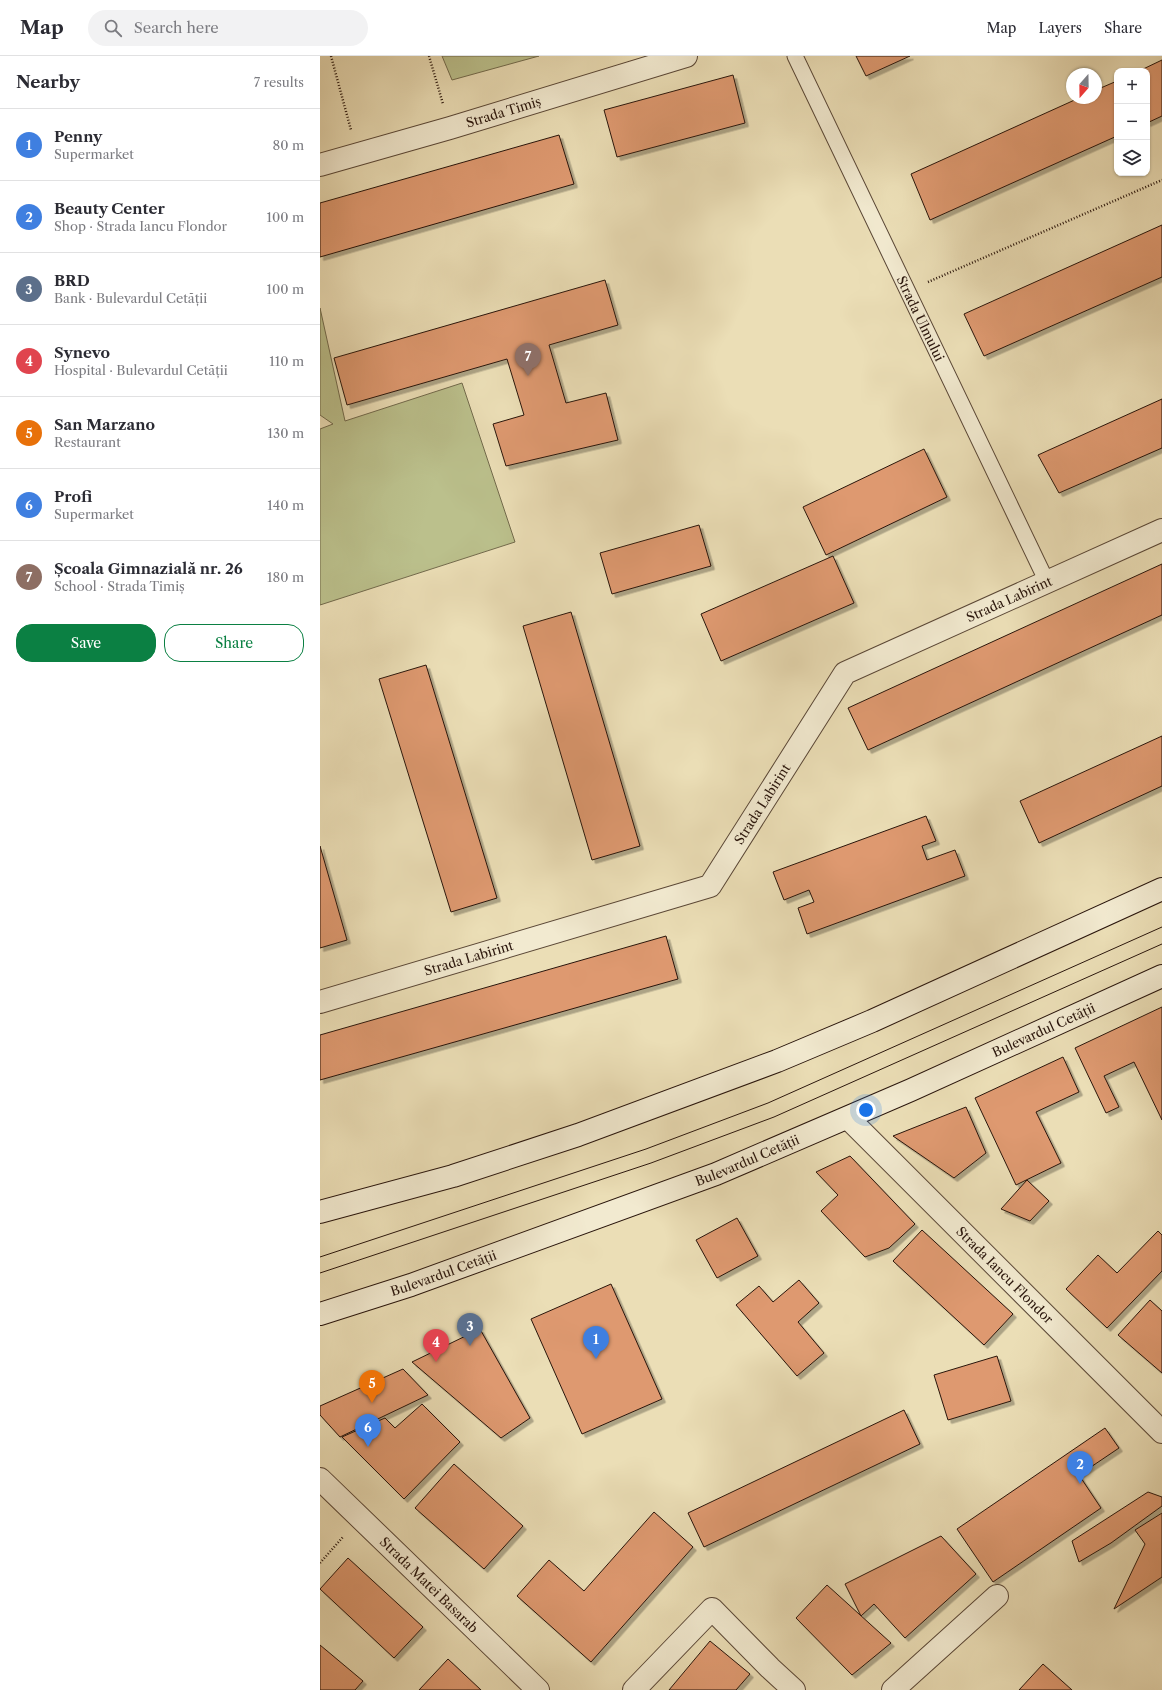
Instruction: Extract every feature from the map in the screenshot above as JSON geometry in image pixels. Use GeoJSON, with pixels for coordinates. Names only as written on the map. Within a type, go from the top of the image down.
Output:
{"type":"FeatureCollection","features":[{"type":"Feature","properties":{"kind":"street","name":"Strada Timiș"},"geometry":{"type":"LineString","coordinates":[[320,165],[450,128],[686,56]]}},
{"type":"Feature","properties":{"kind":"street","name":"Strada Labirint"},"geometry":{"type":"LineString","coordinates":[[320,1002],[710,886],[845,673],[1162,530]]}},
{"type":"Feature","properties":{"kind":"street"},"geometry":{"type":"LineString","coordinates":[[320,1212],[452,1176],[578,1135],[777,1062],[872,1021],[1162,888]]}},
{"type":"Feature","properties":{"kind":"street","name":"Bulevardul Cetății"},"geometry":{"type":"LineString","coordinates":[[320,1314],[411,1285],[716,1174],[848,1118],[1162,976]]}},
{"type":"Feature","properties":{"kind":"street","name":"Strada Iancu Flondor"},"geometry":{"type":"LineString","coordinates":[[848,1118],[1162,1432]]}},
{"type":"Feature","properties":{"kind":"street","name":"Strada Matei Basarab"},"geometry":{"type":"LineString","coordinates":[[320,1479],[538,1690]]}},
{"type":"Feature","properties":{"kind":"street"},"geometry":{"type":"LineString","coordinates":[[893,1690],[997,1596]]}},
{"type":"Feature","properties":{"kind":"street"},"geometry":{"type":"LineString","coordinates":[[634,1690],[712,1609],[770,1668],[794,1690]]}},
{"type":"Feature","properties":{"kind":"lane","name":"Strada Ulmului"},"geometry":{"type":"LineString","coordinates":[[795,56],[1047,582]]}},
{"type":"Feature","properties":{"kind":"path"},"geometry":{"type":"LineString","coordinates":[[331,56],[357,154]]}},
{"type":"Feature","properties":{"kind":"path"},"geometry":{"type":"LineString","coordinates":[[429,56],[450,128]]}},
{"type":"Feature","properties":{"kind":"path"},"geometry":{"type":"LineString","coordinates":[[908,291],[1162,180]]}},
{"type":"Feature","properties":{"kind":"path"},"geometry":{"type":"LineString","coordinates":[[320,1563],[359,1518]]}},
{"type":"Feature","properties":{"kind":"green space"},"geometry":{"type":"Polygon","coordinates":[[[442,56],[539,56],[452,80],[442,56]]]}},
{"type":"Feature","properties":{"kind":"green space"},"geometry":{"type":"Polygon","coordinates":[[[320,308],[345,421],[462,383],[515,542],[320,605],[320,429],[333,424],[320,415],[320,308]]]}},
{"type":"Feature","properties":{"kind":"building"},"geometry":{"type":"Polygon","coordinates":[[[856,56],[910,56],[866,76],[856,56]]]}},
{"type":"Feature","properties":{"kind":"building"},"geometry":{"type":"Polygon","coordinates":[[[1162,60],[1162,116],[1150,122],[1150,68],[1145,68],[1162,60]]]}},
{"type":"Feature","properties":{"kind":"building"},"geometry":{"type":"Polygon","coordinates":[[[733,75],[745,123],[617,157],[604,110],[733,75]]]}},
{"type":"Feature","properties":{"kind":"building"},"geometry":{"type":"Polygon","coordinates":[[[1114,82],[1114,137],[930,220],[911,174],[1066,104],[1102,104],[1102,87],[1114,82]]]}},
{"type":"Feature","properties":{"kind":"building"},"geometry":{"type":"Polygon","coordinates":[[[559,135],[574,184],[320,257],[320,203],[559,135]]]}},
{"type":"Feature","properties":{"kind":"building"},"geometry":{"type":"Polygon","coordinates":[[[1162,225],[1162,277],[984,356],[964,314],[1162,225]]]}},
{"type":"Feature","properties":{"kind":"building"},"geometry":{"type":"Polygon","coordinates":[[[605,280],[618,325],[549,345],[566,403],[606,393],[618,440],[506,466],[493,424],[524,415],[507,359],[347,405],[334,358],[605,280]]]}},
{"type":"Feature","properties":{"kind":"building"},"geometry":{"type":"Polygon","coordinates":[[[1162,399],[1162,448],[1059,493],[1038,455],[1162,399]]]}},
{"type":"Feature","properties":{"kind":"building"},"geometry":{"type":"Polygon","coordinates":[[[924,449],[947,497],[826,555],[803,507],[924,449]]]}},
{"type":"Feature","properties":{"kind":"building"},"geometry":{"type":"Polygon","coordinates":[[[699,525],[711,566],[612,594],[600,553],[699,525]]]}},
{"type":"Feature","properties":{"kind":"building"},"geometry":{"type":"Polygon","coordinates":[[[833,556],[854,603],[721,661],[701,614],[833,556]]]}},
{"type":"Feature","properties":{"kind":"building"},"geometry":{"type":"Polygon","coordinates":[[[1162,564],[1162,615],[868,750],[848,708],[1162,564]]]}},
{"type":"Feature","properties":{"kind":"building"},"geometry":{"type":"Polygon","coordinates":[[[571,612],[640,846],[592,860],[523,626],[571,612]]]}},
{"type":"Feature","properties":{"kind":"building"},"geometry":{"type":"Polygon","coordinates":[[[426,665],[497,898],[451,912],[379,679],[426,665]]]}},
{"type":"Feature","properties":{"kind":"building"},"geometry":{"type":"Polygon","coordinates":[[[1162,736],[1162,786],[1039,843],[1020,801],[1162,736]]]}},
{"type":"Feature","properties":{"kind":"building"},"geometry":{"type":"Polygon","coordinates":[[[926,816],[936,841],[922,846],[927,860],[955,850],[965,876],[807,934],[798,908],[814,902],[809,890],[784,900],[773,872],[926,816]]]}},
{"type":"Feature","properties":{"kind":"building"},"geometry":{"type":"Polygon","coordinates":[[[320,846],[347,940],[320,948],[320,846]]]}},
{"type":"Feature","properties":{"kind":"building"},"geometry":{"type":"Polygon","coordinates":[[[666,936],[678,979],[320,1080],[320,1035],[666,936]]]}},
{"type":"Feature","properties":{"kind":"building"},"geometry":{"type":"Polygon","coordinates":[[[1162,1007],[1162,1120],[1134,1062],[1104,1076],[1119,1107],[1106,1113],[1075,1048],[1162,1007]]]}},
{"type":"Feature","properties":{"kind":"building"},"geometry":{"type":"Polygon","coordinates":[[[1063,1057],[1079,1092],[1036,1112],[1061,1163],[1016,1185],[975,1098],[1063,1057]]]}},
{"type":"Feature","properties":{"kind":"building"},"geometry":{"type":"Polygon","coordinates":[[[966,1107],[986,1153],[954,1178],[893,1136],[966,1107]]]}},
{"type":"Feature","properties":{"kind":"building"},"geometry":{"type":"Polygon","coordinates":[[[850,1156],[915,1224],[889,1248],[865,1257],[821,1211],[838,1195],[816,1172],[850,1156]]]}},
{"type":"Feature","properties":{"kind":"building"},"geometry":{"type":"Polygon","coordinates":[[[1027,1180],[1049,1201],[1030,1221],[1001,1209],[1027,1180]]]}},
{"type":"Feature","properties":{"kind":"building"},"geometry":{"type":"Polygon","coordinates":[[[737,1218],[758,1256],[717,1278],[696,1240],[737,1218]]]}},
{"type":"Feature","properties":{"kind":"building"},"geometry":{"type":"Polygon","coordinates":[[[922,1230],[1013,1314],[984,1345],[893,1261],[922,1230]]]}},
{"type":"Feature","properties":{"kind":"building"},"geometry":{"type":"Polygon","coordinates":[[[1158,1231],[1162,1235],[1162,1271],[1107,1328],[1066,1289],[1098,1255],[1117,1273],[1158,1231]]]}},
{"type":"Feature","properties":{"kind":"building"},"geometry":{"type":"Polygon","coordinates":[[[799,1280],[819,1303],[798,1322],[824,1353],[797,1376],[736,1305],[759,1286],[773,1302],[799,1280]]]}},
{"type":"Feature","properties":{"kind":"building"},"geometry":{"type":"Polygon","coordinates":[[[611,1284],[662,1399],[582,1434],[531,1319],[611,1284]]]}},
{"type":"Feature","properties":{"kind":"building"},"geometry":{"type":"Polygon","coordinates":[[[1150,1300],[1162,1311],[1162,1373],[1118,1335],[1150,1300]]]}},
{"type":"Feature","properties":{"kind":"building"},"geometry":{"type":"Polygon","coordinates":[[[480,1329],[530,1418],[501,1438],[412,1362],[480,1329]]]}},
{"type":"Feature","properties":{"kind":"building"},"geometry":{"type":"Polygon","coordinates":[[[997,1356],[1011,1401],[948,1420],[934,1375],[997,1356]]]}},
{"type":"Feature","properties":{"kind":"building"},"geometry":{"type":"Polygon","coordinates":[[[403,1369],[428,1395],[340,1437],[320,1415],[320,1406],[403,1369]]]}},
{"type":"Feature","properties":{"kind":"building"},"geometry":{"type":"Polygon","coordinates":[[[422,1404],[460,1442],[404,1499],[342,1437],[385,1418],[395,1428],[422,1404]]]}},
{"type":"Feature","properties":{"kind":"building"},"geometry":{"type":"Polygon","coordinates":[[[904,1410],[920,1444],[704,1547],[688,1513],[904,1410]]]}},
{"type":"Feature","properties":{"kind":"building"},"geometry":{"type":"Polygon","coordinates":[[[1105,1428],[1119,1448],[1079,1475],[1101,1508],[993,1582],[957,1529],[1105,1428]]]}},
{"type":"Feature","properties":{"kind":"building"},"geometry":{"type":"Polygon","coordinates":[[[454,1464],[523,1526],[484,1569],[415,1508],[454,1464]]]}},
{"type":"Feature","properties":{"kind":"building"},"geometry":{"type":"Polygon","coordinates":[[[1148,1492],[1162,1497],[1162,1506],[1111,1543],[1079,1562],[1072,1541],[1148,1492]]]}},
{"type":"Feature","properties":{"kind":"building"},"geometry":{"type":"Polygon","coordinates":[[[654,1512],[693,1547],[591,1662],[517,1596],[549,1560],[584,1591],[654,1512]]]}},
{"type":"Feature","properties":{"kind":"building"},"geometry":{"type":"Polygon","coordinates":[[[1162,1513],[1162,1577],[1114,1609],[1145,1544],[1135,1530],[1162,1513]]]}},
{"type":"Feature","properties":{"kind":"building"},"geometry":{"type":"Polygon","coordinates":[[[941,1536],[976,1574],[905,1638],[874,1604],[861,1616],[845,1584],[941,1536]]]}},
{"type":"Feature","properties":{"kind":"building"},"geometry":{"type":"Polygon","coordinates":[[[348,1558],[423,1627],[394,1658],[320,1589],[348,1558]]]}},
{"type":"Feature","properties":{"kind":"building"},"geometry":{"type":"Polygon","coordinates":[[[827,1585],[891,1643],[852,1675],[796,1618],[827,1585]]]}},
{"type":"Feature","properties":{"kind":"building"},"geometry":{"type":"Polygon","coordinates":[[[710,1641],[750,1674],[736,1690],[669,1690],[710,1641]]]}},
{"type":"Feature","properties":{"kind":"building"},"geometry":{"type":"Polygon","coordinates":[[[320,1645],[363,1681],[355,1690],[320,1690],[320,1645]]]}},
{"type":"Feature","properties":{"kind":"building"},"geometry":{"type":"Polygon","coordinates":[[[448,1659],[481,1690],[419,1690],[448,1659]]]}},
{"type":"Feature","properties":{"kind":"building"},"geometry":{"type":"Polygon","coordinates":[[[1043,1664],[1072,1690],[1019,1690],[1043,1664]]]}},
{"type":"Feature","properties":{"kind":"tram line"},"geometry":{"type":"LineString","coordinates":[[320,1257],[646,1149],[768,1103],[1162,927]]}},
{"type":"Feature","properties":{"kind":"tram line"},"geometry":{"type":"LineString","coordinates":[[320,1273],[651,1163],[774,1117],[1162,944]]}},
{"type":"Feature","properties":{"kind":"place","name":"Școala Gimnazială nr. 26"},"geometry":{"type":"Point","coordinates":[528,376]}},
{"type":"Feature","properties":{"kind":"place","name":"BRD"},"geometry":{"type":"Point","coordinates":[470,1346]}},
{"type":"Feature","properties":{"kind":"place","name":"Penny"},"geometry":{"type":"Point","coordinates":[596,1359]}},
{"type":"Feature","properties":{"kind":"place","name":"Synevo"},"geometry":{"type":"Point","coordinates":[436,1362]}},
{"type":"Feature","properties":{"kind":"place","name":"San Marzano"},"geometry":{"type":"Point","coordinates":[372,1403]}},
{"type":"Feature","properties":{"kind":"place","name":"Profi"},"geometry":{"type":"Point","coordinates":[368,1447]}},
{"type":"Feature","properties":{"kind":"place","name":"Beauty Center"},"geometry":{"type":"Point","coordinates":[1080,1484]}}]}
